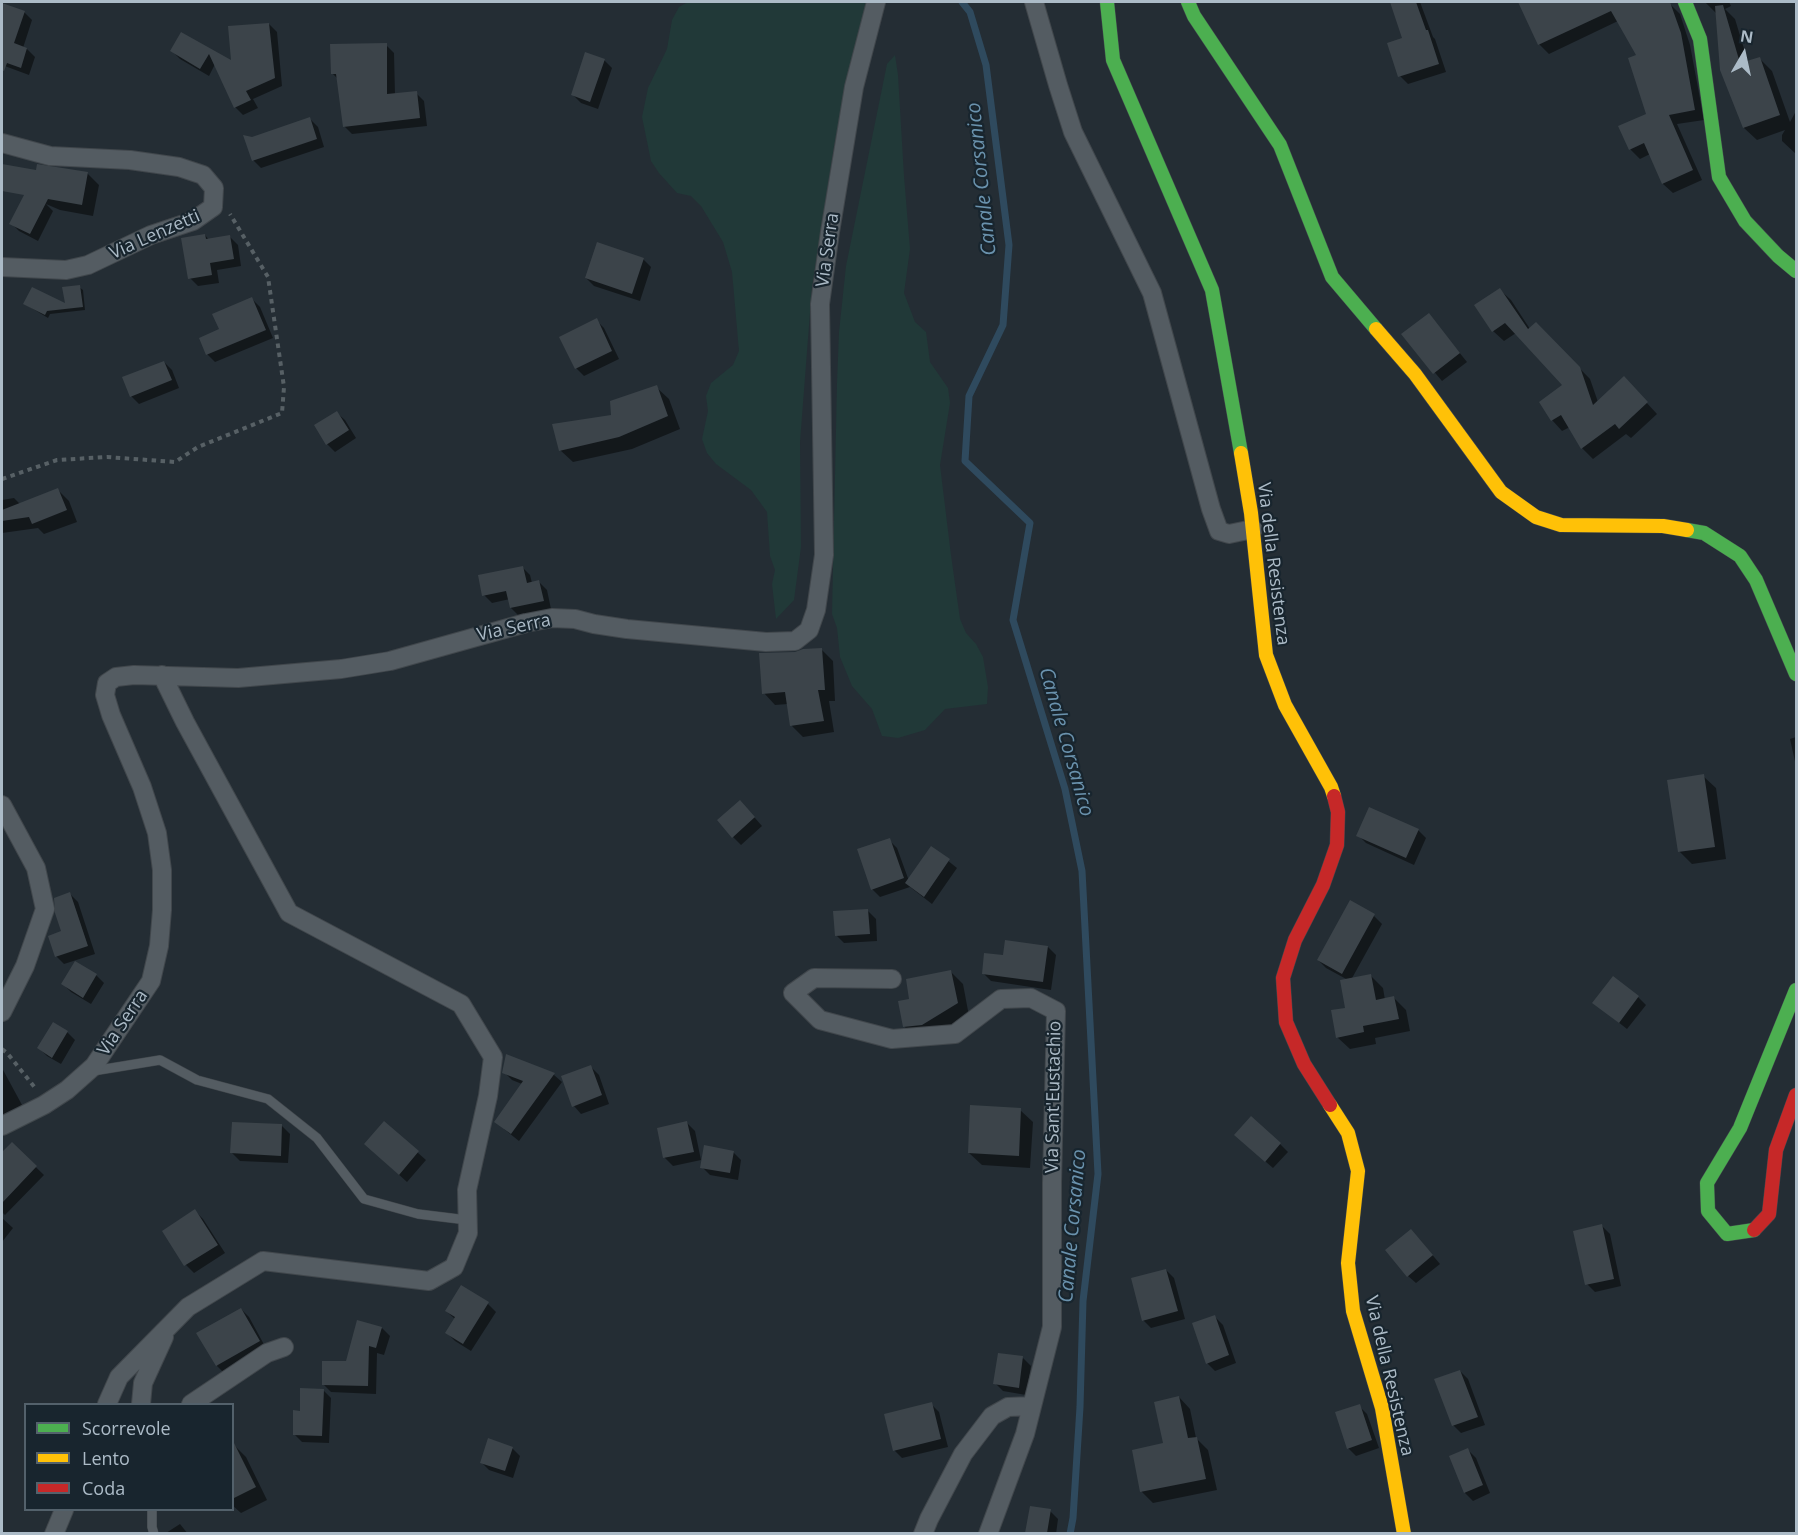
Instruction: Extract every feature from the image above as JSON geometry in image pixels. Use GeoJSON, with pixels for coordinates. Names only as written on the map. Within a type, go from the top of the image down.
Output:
{"type":"FeatureCollection","features":[{"type":"Feature","properties":{"kind":"street","name":"Via Serra"},"geometry":{"type":"LineString","coordinates":[[2,1126],[44,1105],[67,1090],[94,1066],[151,981],[159,946],[162,870],[157,833],[105,695],[107,683],[116,677],[162,675],[238,678],[341,669],[390,661],[526,623],[552,618],[575,619],[594,624],[682,635],[766,642],[795,641],[809,630],[816,610],[824,555],[820,304],[854,87],[876,2]]}},
{"type":"Feature","properties":{"kind":"street"},"geometry":{"type":"LineString","coordinates":[[1034,2],[1073,132],[1152,294],[1210,509],[1219,531],[1229,534],[1252,529]]}},
{"type":"Feature","properties":{"kind":"street","name":"Via della Resistenza"},"geometry":{"type":"LineString","coordinates":[[1107,2],[1113,60],[1212,290],[1252,529],[1266,655],[1285,705],[1331,787],[1338,812],[1337,845],[1323,885],[1295,940],[1283,978],[1286,1022],[1304,1064],[1348,1133],[1358,1171],[1348,1263],[1353,1311],[1382,1408],[1404,1533]]}},
{"type":"Feature","properties":{"kind":"street"},"geometry":{"type":"LineString","coordinates":[[1188,2],[1194,16],[1280,145],[1332,277],[1415,374],[1501,492],[1536,517],[1561,525],[1663,526],[1704,533],[1740,556],[1756,580],[1797,674]]}},
{"type":"Feature","properties":{"kind":"street"},"geometry":{"type":"LineString","coordinates":[[1685,2],[1700,39],[1719,177],[1745,221],[1778,256],[1797,271]]}},
{"type":"Feature","properties":{"kind":"street","name":"Via Lenzetti"},"geometry":{"type":"LineString","coordinates":[[2,143],[50,156],[130,160],[179,167],[203,175],[214,188],[213,207],[194,221],[151,235],[88,265],[66,270],[2,267]]}},
{"type":"Feature","properties":{"kind":"street"},"geometry":{"type":"LineString","coordinates":[[107,1403],[119,1377],[188,1307],[263,1261],[429,1281],[454,1267],[468,1233],[467,1190],[488,1096],[493,1057],[461,1004],[289,913],[185,722],[162,675]]}},
{"type":"Feature","properties":{"kind":"street"},"geometry":{"type":"LineString","coordinates":[[2,805],[36,868],[45,909],[25,966],[2,1012]]}},
{"type":"Feature","properties":{"kind":"street","name":"Via Sant'Eustachio"},"geometry":{"type":"LineString","coordinates":[[892,979],[814,978],[793,993],[820,1020],[892,1039],[955,1034],[1001,999],[1031,998],[1056,1011],[1052,1183],[1052,1327],[1025,1434],[988,1533]]}},
{"type":"Feature","properties":{"kind":"street"},"geometry":{"type":"LineString","coordinates":[[1797,990],[1740,1128],[1707,1183],[1708,1211],[1727,1234],[1752,1231],[1769,1214],[1776,1150],[1797,1095]]}},
{"type":"Feature","properties":{"kind":"street"},"geometry":{"type":"LineString","coordinates":[[141,1403],[142,1383],[170,1325]]}},
{"type":"Feature","properties":{"kind":"street"},"geometry":{"type":"LineString","coordinates":[[192,1403],[267,1353],[284,1347]]}},
{"type":"Feature","properties":{"kind":"street"},"geometry":{"type":"LineString","coordinates":[[923,1533],[963,1454],[992,1416],[1008,1407],[1032,1406]]}},
{"type":"Feature","properties":{"kind":"street"},"geometry":{"type":"LineString","coordinates":[[54,1533],[63,1511]]}},
{"type":"Feature","properties":{"kind":"lane"},"geometry":{"type":"LineString","coordinates":[[87,1072],[160,1060],[197,1080],[268,1099],[317,1138],[364,1199],[418,1215],[467,1220]]}},
{"type":"Feature","properties":{"kind":"lane"},"geometry":{"type":"LineString","coordinates":[[153,1511],[154,1533]]}},
{"type":"Feature","properties":{"kind":"path"},"geometry":{"type":"LineString","coordinates":[[2,479],[57,460],[107,457],[175,462],[198,447],[282,414],[284,387],[268,277],[214,188]]}},
{"type":"Feature","properties":{"kind":"path"},"geometry":{"type":"LineString","coordinates":[[2,1049],[36,1088]]}},
{"type":"Feature","properties":{"kind":"green space"},"geometry":{"type":"Polygon","coordinates":[[[688,2],[870,2],[856,46],[834,146],[812,287],[800,442],[801,547],[794,600],[776,619],[772,584],[775,570],[770,556],[767,512],[751,490],[716,464],[707,453],[702,439],[708,411],[706,396],[711,383],[733,365],[739,351],[732,272],[723,242],[701,206],[691,196],[677,193],[651,161],[642,117],[648,88],[667,49],[672,20],[679,7],[688,2]]]}},
{"type":"Feature","properties":{"kind":"green space"},"geometry":{"type":"Polygon","coordinates":[[[895,55],[910,249],[904,293],[915,322],[926,332],[930,362],[948,388],[950,403],[940,465],[951,555],[960,619],[966,633],[976,644],[983,657],[988,687],[987,704],[945,709],[925,730],[898,738],[882,736],[872,709],[852,686],[840,657],[837,628],[832,614],[839,332],[846,266],[887,64],[895,55]]]}},
{"type":"Feature","properties":{"kind":"building"},"geometry":{"type":"Polygon","coordinates":[[[1390,2],[1416,2],[1439,64],[1398,77],[1387,43],[1402,38],[1390,2]]]}},
{"type":"Feature","properties":{"kind":"building"},"geometry":{"type":"Polygon","coordinates":[[[1518,2],[1670,2],[1681,33],[1695,110],[1669,115],[1693,170],[1662,184],[1644,143],[1629,150],[1618,126],[1646,114],[1628,58],[1636,55],[1611,11],[1538,45],[1518,2]]]}},
{"type":"Feature","properties":{"kind":"building"},"geometry":{"type":"Polygon","coordinates":[[[2,3],[25,11],[14,43],[27,48],[21,68],[7,63],[4,71],[2,70],[2,3]]]}},
{"type":"Feature","properties":{"kind":"building"},"geometry":{"type":"Polygon","coordinates":[[[1723,5],[1740,63],[1760,57],[1780,115],[1743,128],[1720,70],[1715,6],[1723,5]]]}},
{"type":"Feature","properties":{"kind":"building"},"geometry":{"type":"Polygon","coordinates":[[[269,23],[275,78],[246,91],[251,100],[234,108],[209,54],[200,69],[170,51],[181,32],[231,60],[228,26],[269,23]]]}},
{"type":"Feature","properties":{"kind":"building"},"geometry":{"type":"Polygon","coordinates":[[[387,43],[387,94],[417,91],[420,118],[343,127],[336,74],[331,74],[330,44],[387,43]]]}},
{"type":"Feature","properties":{"kind":"building"},"geometry":{"type":"Polygon","coordinates":[[[585,52],[605,59],[590,102],[571,95],[585,52]]]}},
{"type":"Feature","properties":{"kind":"building"},"geometry":{"type":"Polygon","coordinates":[[[310,117],[317,139],[252,161],[243,135],[252,137],[310,117]]]}},
{"type":"Feature","properties":{"kind":"building"},"geometry":{"type":"Polygon","coordinates":[[[2,164],[36,170],[37,164],[88,172],[82,205],[48,199],[30,234],[9,224],[24,195],[2,191],[2,164]]]}},
{"type":"Feature","properties":{"kind":"building"},"geometry":{"type":"Polygon","coordinates":[[[205,234],[206,239],[230,235],[234,259],[210,263],[212,275],[188,279],[181,238],[205,234]]]}},
{"type":"Feature","properties":{"kind":"building"},"geometry":{"type":"Polygon","coordinates":[[[597,242],[644,258],[632,294],[585,278],[597,242]]]}},
{"type":"Feature","properties":{"kind":"building"},"geometry":{"type":"Polygon","coordinates":[[[80,285],[83,307],[47,311],[45,315],[23,304],[32,287],[65,303],[62,287],[80,285]]]}},
{"type":"Feature","properties":{"kind":"building"},"geometry":{"type":"Polygon","coordinates":[[[1500,288],[1528,329],[1536,322],[1580,367],[1593,405],[1624,376],[1648,402],[1619,429],[1615,424],[1581,449],[1561,415],[1551,421],[1539,402],[1562,385],[1505,323],[1492,332],[1474,305],[1500,288]]]}},
{"type":"Feature","properties":{"kind":"building"},"geometry":{"type":"Polygon","coordinates":[[[252,297],[266,330],[206,355],[199,338],[219,329],[212,314],[252,297]]]}},
{"type":"Feature","properties":{"kind":"building"},"geometry":{"type":"Polygon","coordinates":[[[1429,313],[1460,353],[1433,374],[1401,334],[1429,313]]]}},
{"type":"Feature","properties":{"kind":"building"},"geometry":{"type":"Polygon","coordinates":[[[597,318],[612,351],[575,369],[559,337],[597,318]]]}},
{"type":"Feature","properties":{"kind":"building"},"geometry":{"type":"Polygon","coordinates":[[[164,361],[172,380],[130,397],[122,377],[164,361]]]}},
{"type":"Feature","properties":{"kind":"building"},"geometry":{"type":"Polygon","coordinates":[[[657,385],[668,416],[619,437],[559,451],[552,424],[611,415],[610,401],[657,385]]]}},
{"type":"Feature","properties":{"kind":"building"},"geometry":{"type":"Polygon","coordinates":[[[337,411],[349,430],[326,445],[314,425],[337,411]]]}},
{"type":"Feature","properties":{"kind":"building"},"geometry":{"type":"Polygon","coordinates":[[[58,488],[67,510],[32,524],[29,517],[2,521],[2,510],[58,488]]]}},
{"type":"Feature","properties":{"kind":"building"},"geometry":{"type":"Polygon","coordinates":[[[523,566],[527,583],[539,580],[544,601],[510,608],[506,591],[482,596],[478,575],[523,566]]]}},
{"type":"Feature","properties":{"kind":"building"},"geometry":{"type":"Polygon","coordinates":[[[822,648],[825,690],[818,690],[824,721],[790,726],[785,692],[762,694],[759,653],[795,652],[822,648]]]}},
{"type":"Feature","properties":{"kind":"building"},"geometry":{"type":"Polygon","coordinates":[[[1704,774],[1715,847],[1678,852],[1667,780],[1704,774]]]}},
{"type":"Feature","properties":{"kind":"building"},"geometry":{"type":"Polygon","coordinates":[[[740,800],[755,817],[732,838],[717,820],[740,800]]]}},
{"type":"Feature","properties":{"kind":"building"},"geometry":{"type":"Polygon","coordinates":[[[1369,807],[1419,829],[1406,858],[1356,836],[1369,807]]]}},
{"type":"Feature","properties":{"kind":"building"},"geometry":{"type":"Polygon","coordinates":[[[890,838],[904,878],[871,890],[857,849],[890,838]]]}},
{"type":"Feature","properties":{"kind":"building"},"geometry":{"type":"Polygon","coordinates":[[[931,846],[950,859],[924,897],[905,883],[931,846]]]}},
{"type":"Feature","properties":{"kind":"building"},"geometry":{"type":"Polygon","coordinates":[[[70,892],[88,946],[55,957],[48,936],[61,931],[55,913],[54,898],[70,892]]]}},
{"type":"Feature","properties":{"kind":"building"},"geometry":{"type":"Polygon","coordinates":[[[1350,900],[1375,914],[1342,974],[1317,960],[1350,900]]]}},
{"type":"Feature","properties":{"kind":"building"},"geometry":{"type":"Polygon","coordinates":[[[868,909],[870,934],[835,936],[833,911],[868,909]]]}},
{"type":"Feature","properties":{"kind":"building"},"geometry":{"type":"Polygon","coordinates":[[[1005,940],[1048,946],[1043,982],[982,974],[984,953],[1003,955],[1005,940]]]}},
{"type":"Feature","properties":{"kind":"building"},"geometry":{"type":"Polygon","coordinates":[[[75,961],[97,974],[83,998],[61,984],[75,961]]]}},
{"type":"Feature","properties":{"kind":"building"},"geometry":{"type":"Polygon","coordinates":[[[951,970],[958,1003],[922,1025],[903,1027],[898,1001],[909,999],[906,979],[951,970]]]}},
{"type":"Feature","properties":{"kind":"building"},"geometry":{"type":"Polygon","coordinates":[[[1371,974],[1376,1000],[1394,996],[1399,1019],[1363,1026],[1364,1032],[1336,1038],[1331,1010],[1345,1008],[1340,980],[1371,974]]]}},
{"type":"Feature","properties":{"kind":"building"},"geometry":{"type":"Polygon","coordinates":[[[1613,976],[1639,996],[1619,1023],[1592,1003],[1613,976]]]}},
{"type":"Feature","properties":{"kind":"building"},"geometry":{"type":"Polygon","coordinates":[[[53,1022],[68,1031],[52,1058],[37,1048],[53,1022]]]}},
{"type":"Feature","properties":{"kind":"building"},"geometry":{"type":"Polygon","coordinates":[[[506,1054],[555,1073],[511,1134],[494,1122],[523,1081],[502,1073],[506,1054]]]}},
{"type":"Feature","properties":{"kind":"building"},"geometry":{"type":"Polygon","coordinates":[[[591,1065],[602,1095],[572,1107],[561,1076],[591,1065]]]}},
{"type":"Feature","properties":{"kind":"building"},"geometry":{"type":"Polygon","coordinates":[[[970,1105],[1021,1108],[1019,1156],[968,1153],[970,1105]]]}},
{"type":"Feature","properties":{"kind":"building"},"geometry":{"type":"Polygon","coordinates":[[[1251,1116],[1281,1143],[1265,1162],[1234,1135],[1251,1116]]]}},
{"type":"Feature","properties":{"kind":"building"},"geometry":{"type":"Polygon","coordinates":[[[384,1121],[419,1151],[399,1175],[364,1144],[384,1121]]]}},
{"type":"Feature","properties":{"kind":"building"},"geometry":{"type":"Polygon","coordinates":[[[687,1121],[694,1152],[663,1158],[657,1128],[687,1121]]]}},
{"type":"Feature","properties":{"kind":"building"},"geometry":{"type":"Polygon","coordinates":[[[232,1122],[282,1124],[281,1156],[230,1153],[232,1122]]]}},
{"type":"Feature","properties":{"kind":"building"},"geometry":{"type":"Polygon","coordinates":[[[12,1142],[37,1166],[2,1203],[2,1152],[12,1142]]]}},
{"type":"Feature","properties":{"kind":"building"},"geometry":{"type":"Polygon","coordinates":[[[704,1145],[734,1151],[730,1173],[700,1168],[704,1145]]]}},
{"type":"Feature","properties":{"kind":"building"},"geometry":{"type":"Polygon","coordinates":[[[195,1209],[218,1245],[184,1266],[162,1231],[195,1209]]]}},
{"type":"Feature","properties":{"kind":"building"},"geometry":{"type":"Polygon","coordinates":[[[1602,1224],[1614,1279],[1585,1285],[1573,1231],[1602,1224]]]}},
{"type":"Feature","properties":{"kind":"building"},"geometry":{"type":"Polygon","coordinates":[[[1411,1229],[1433,1255],[1407,1277],[1385,1250],[1411,1229]]]}},
{"type":"Feature","properties":{"kind":"building"},"geometry":{"type":"Polygon","coordinates":[[[1166,1269],[1178,1311],[1142,1321],[1131,1278],[1166,1269]]]}},
{"type":"Feature","properties":{"kind":"building"},"geometry":{"type":"Polygon","coordinates":[[[461,1285],[489,1302],[463,1344],[445,1333],[455,1317],[445,1311],[461,1285]]]}},
{"type":"Feature","properties":{"kind":"building"},"geometry":{"type":"Polygon","coordinates":[[[241,1308],[260,1341],[216,1366],[196,1333],[241,1308]]]}},
{"type":"Feature","properties":{"kind":"building"},"geometry":{"type":"Polygon","coordinates":[[[1215,1315],[1229,1355],[1206,1364],[1192,1323],[1215,1315]]]}},
{"type":"Feature","properties":{"kind":"building"},"geometry":{"type":"Polygon","coordinates":[[[357,1320],[382,1327],[376,1348],[369,1346],[368,1386],[322,1385],[322,1361],[346,1361],[357,1320]]]}},
{"type":"Feature","properties":{"kind":"building"},"geometry":{"type":"Polygon","coordinates":[[[998,1353],[1023,1356],[1019,1388],[993,1384],[998,1353]]]}},
{"type":"Feature","properties":{"kind":"building"},"geometry":{"type":"Polygon","coordinates":[[[1460,1370],[1478,1417],[1452,1426],[1434,1379],[1460,1370]]]}},
{"type":"Feature","properties":{"kind":"building"},"geometry":{"type":"Polygon","coordinates":[[[300,1388],[324,1389],[322,1436],[293,1435],[293,1410],[300,1411],[300,1388]]]}},
{"type":"Feature","properties":{"kind":"building"},"geometry":{"type":"Polygon","coordinates":[[[1179,1396],[1188,1438],[1197,1437],[1206,1479],[1140,1492],[1132,1450],[1163,1443],[1154,1402],[1179,1396]]]}},
{"type":"Feature","properties":{"kind":"building"},"geometry":{"type":"Polygon","coordinates":[[[932,1402],[941,1439],[893,1451],[884,1414],[932,1402]]]}},
{"type":"Feature","properties":{"kind":"building"},"geometry":{"type":"Polygon","coordinates":[[[1360,1404],[1372,1440],[1347,1449],[1335,1412],[1360,1404]]]}},
{"type":"Feature","properties":{"kind":"building"},"geometry":{"type":"Polygon","coordinates":[[[488,1438],[513,1447],[505,1471],[480,1463],[488,1438]]]}},
{"type":"Feature","properties":{"kind":"building"},"geometry":{"type":"Polygon","coordinates":[[[234,1443],[256,1487],[234,1498],[234,1443]]]}},
{"type":"Feature","properties":{"kind":"building"},"geometry":{"type":"Polygon","coordinates":[[[1468,1448],[1483,1485],[1464,1493],[1449,1456],[1468,1448]]]}},
{"type":"Feature","properties":{"kind":"building"},"geometry":{"type":"Polygon","coordinates":[[[1030,1506],[1051,1509],[1047,1533],[1025,1533],[1030,1506]]]}},
{"type":"Feature","properties":{"kind":"waterway","name":"Canale Corsanico"},"geometry":{"type":"LineString","coordinates":[[962,2],[970,12],[986,65],[1009,245],[1003,325],[969,396],[965,461],[1030,523],[1013,620],[1065,789],[1082,871],[1098,1174],[1083,1301],[1080,1407],[1070,1534]]}},
{"type":"Feature","properties":{"kind":"traffic: fast"},"geometry":{"type":"LineString","coordinates":[[1107,2],[1113,60],[1212,290],[1241,453]]}},
{"type":"Feature","properties":{"kind":"traffic: fast"},"geometry":{"type":"LineString","coordinates":[[1188,2],[1194,16],[1280,145],[1332,277],[1376,329]]}},
{"type":"Feature","properties":{"kind":"traffic: fast"},"geometry":{"type":"LineString","coordinates":[[1685,2],[1700,39],[1719,177],[1745,221],[1778,256],[1796,271]]}},
{"type":"Feature","properties":{"kind":"traffic: fast"},"geometry":{"type":"LineString","coordinates":[[1687,530],[1704,533],[1740,556],[1756,580],[1796,674]]}},
{"type":"Feature","properties":{"kind":"traffic: fast"},"geometry":{"type":"LineString","coordinates":[[1754,1230],[1727,1234],[1708,1211],[1707,1183],[1740,1128],[1796,990]]}},
{"type":"Feature","properties":{"kind":"traffic: slow"},"geometry":{"type":"LineString","coordinates":[[1376,329],[1415,374],[1501,492],[1536,517],[1561,525],[1663,526],[1687,530]]}},
{"type":"Feature","properties":{"kind":"traffic: slow"},"geometry":{"type":"LineString","coordinates":[[1241,453],[1251,513],[1266,655],[1285,705],[1334,796]]}},
{"type":"Feature","properties":{"kind":"traffic: slow"},"geometry":{"type":"LineString","coordinates":[[1330,1105],[1348,1133],[1358,1171],[1348,1263],[1353,1311],[1382,1408],[1404,1534]]}},
{"type":"Feature","properties":{"kind":"traffic: jam"},"geometry":{"type":"LineString","coordinates":[[1330,1105],[1304,1064],[1286,1022],[1283,978],[1295,940],[1323,885],[1337,845],[1338,812],[1334,796]]}},
{"type":"Feature","properties":{"kind":"traffic: jam"},"geometry":{"type":"LineString","coordinates":[[1754,1230],[1769,1214],[1776,1150],[1796,1095]]}}]}
